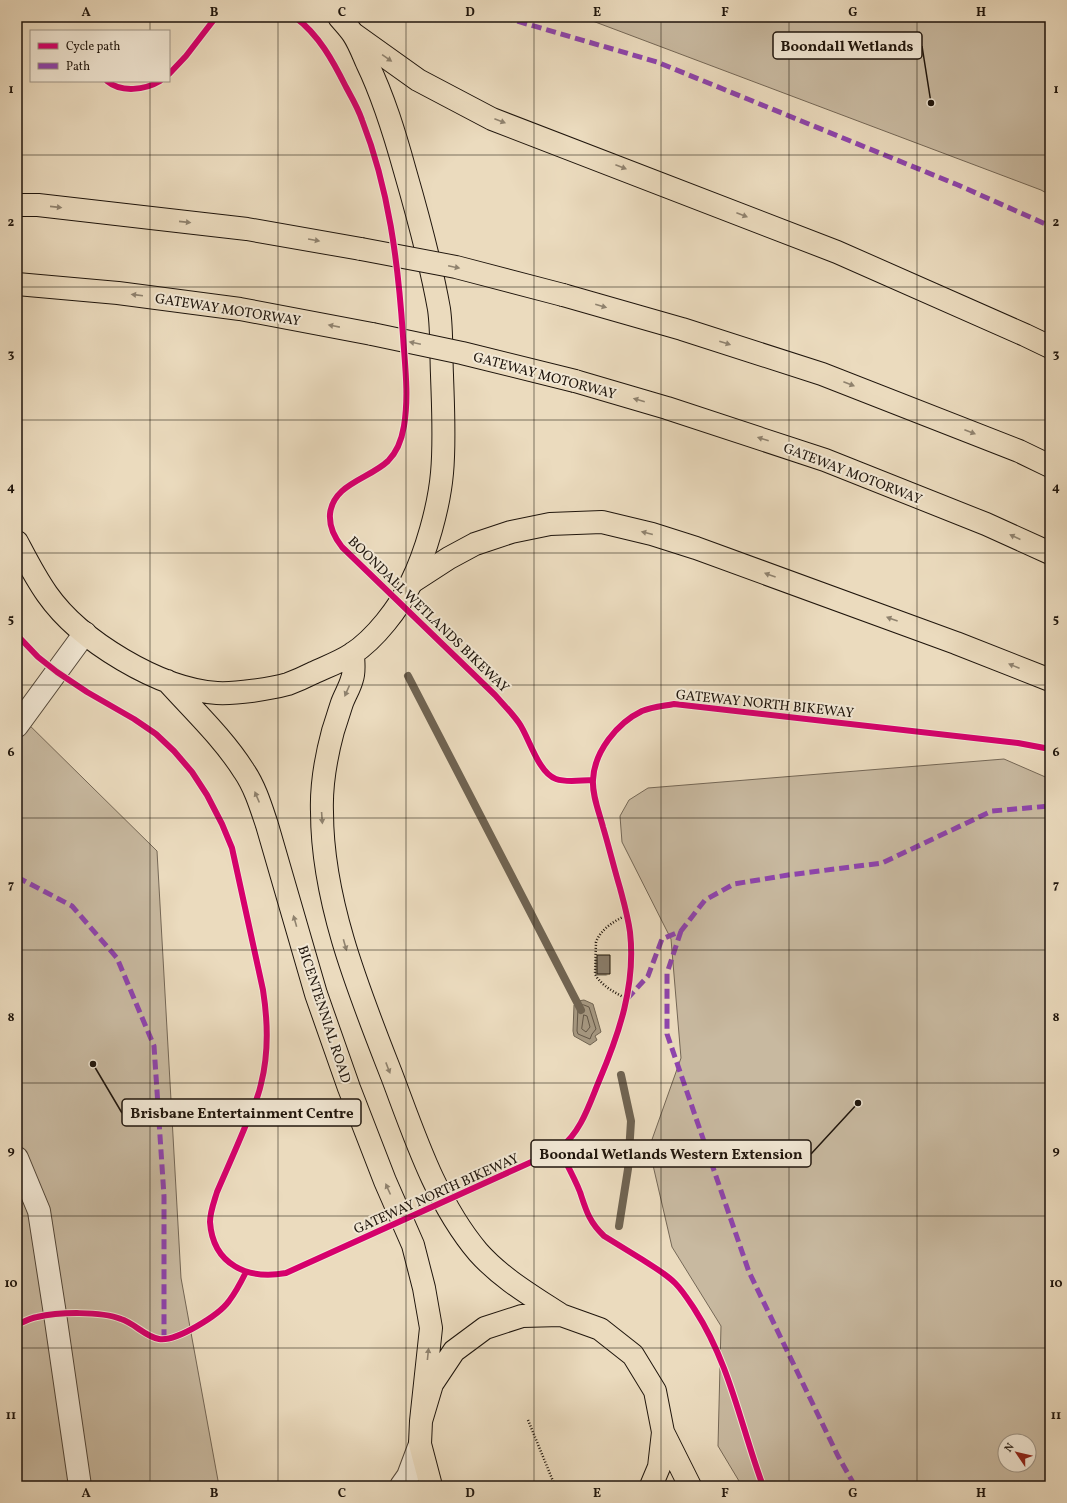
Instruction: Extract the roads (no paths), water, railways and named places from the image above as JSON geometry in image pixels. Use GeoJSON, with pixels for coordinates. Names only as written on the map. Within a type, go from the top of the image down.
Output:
{"type":"FeatureCollection","features":[{"type":"Feature","properties":{"kind":"main road"},"geometry":{"type":"LineString","coordinates":[[340,17],[355,35],[418,80],[492,118],[837,252],[1050,347]]}},
{"type":"Feature","properties":{"kind":"main road"},"geometry":{"type":"LineString","coordinates":[[17,542],[30,568],[48,595],[67,618],[85,633],[136,667],[166,680],[200,690],[219,693],[247,691],[288,684],[330,666],[353,653],[383,625],[412,582],[425,547],[436,510],[442,474],[444,436],[440,312],[418,218],[393,127],[355,35]]}},
{"type":"Feature","properties":{"kind":"main road"},"geometry":{"type":"LineString","coordinates":[[17,205],[38,205],[248,229],[456,268],[563,295],[682,329],[822,374],[1019,451],[1050,466]]}},
{"type":"Feature","properties":{"kind":"main road","name":"GATEWAY MOTORWAY"},"geometry":{"type":"LineString","coordinates":[[17,284],[118,293],[240,309],[462,353],[575,381],[667,408],[825,460],[986,524],[1050,554]]}},
{"type":"Feature","properties":{"kind":"main road"},"geometry":{"type":"LineString","coordinates":[[412,582],[449,558],[476,544],[511,532],[550,524],[602,522],[652,534],[696,548],[956,643],[1050,680]]}},
{"type":"Feature","properties":{"kind":"main road","name":"BICENTENNIAL ROAD"},"geometry":{"type":"LineString","coordinates":[[353,653],[353,678],[342,703],[333,732],[326,763],[322,812],[325,854],[335,911],[357,984],[410,1125],[437,1190],[457,1223],[479,1253],[506,1278],[561,1315],[600,1329],[633,1355],[655,1391],[663,1432],[690,1486]]}},
{"type":"Feature","properties":{"kind":"main road","name":"BICENTENNIAL ROAD"},"geometry":{"type":"LineString","coordinates":[[166,680],[210,726],[245,772],[257,798],[267,825],[316,994],[385,1181],[413,1245],[424,1288],[431,1328],[420,1444],[431,1486]]}},
{"type":"Feature","properties":{"kind":"main road","name":"BICENTENNIAL ROAD"},"geometry":{"type":"LineString","coordinates":[[421,1421],[432,1384],[454,1351],[485,1328],[522,1316],[561,1315]]}},
{"type":"Feature","properties":{"kind":"main road","name":"BICENTENNIAL ROAD"},"geometry":{"type":"LineString","coordinates":[[651,1486],[659,1467],[663,1432]]}},
{"type":"Feature","properties":{"kind":"street"},"geometry":{"type":"LineString","coordinates":[[17,726],[85,633]]}},
{"type":"Feature","properties":{"kind":"street"},"geometry":{"type":"LineString","coordinates":[[17,1158],[39,1211],[80,1486]]}},
{"type":"Feature","properties":{"kind":"street"},"geometry":{"type":"LineString","coordinates":[[401,1486],[408,1476],[420,1444]]}},
{"type":"Feature","properties":{"kind":"water"},"geometry":{"type":"Polygon","coordinates":[[[584,1000],[593,1004],[601,1032],[595,1036],[597,1040],[590,1045],[574,1036],[573,1031],[574,1005],[578,1001],[584,1000]]]}},
{"type":"Feature","properties":{"kind":"waterway"},"geometry":{"type":"LineString","coordinates":[[408,676],[581,1010]]}},
{"type":"Feature","properties":{"kind":"waterway"},"geometry":{"type":"LineString","coordinates":[[619,1226],[628,1169],[631,1121],[621,1075]]}},
{"type":"Feature","properties":{"kind":"place","name":"Boondall Wetlands"},"geometry":{"type":"Point","coordinates":[931,103]}},
{"type":"Feature","properties":{"kind":"place","name":"Brisbane Entertainment Centre"},"geometry":{"type":"Point","coordinates":[93,1064]}},
{"type":"Feature","properties":{"kind":"place","name":"Boondal Wetlands Western Extension"},"geometry":{"type":"Point","coordinates":[858,1103]}}]}
